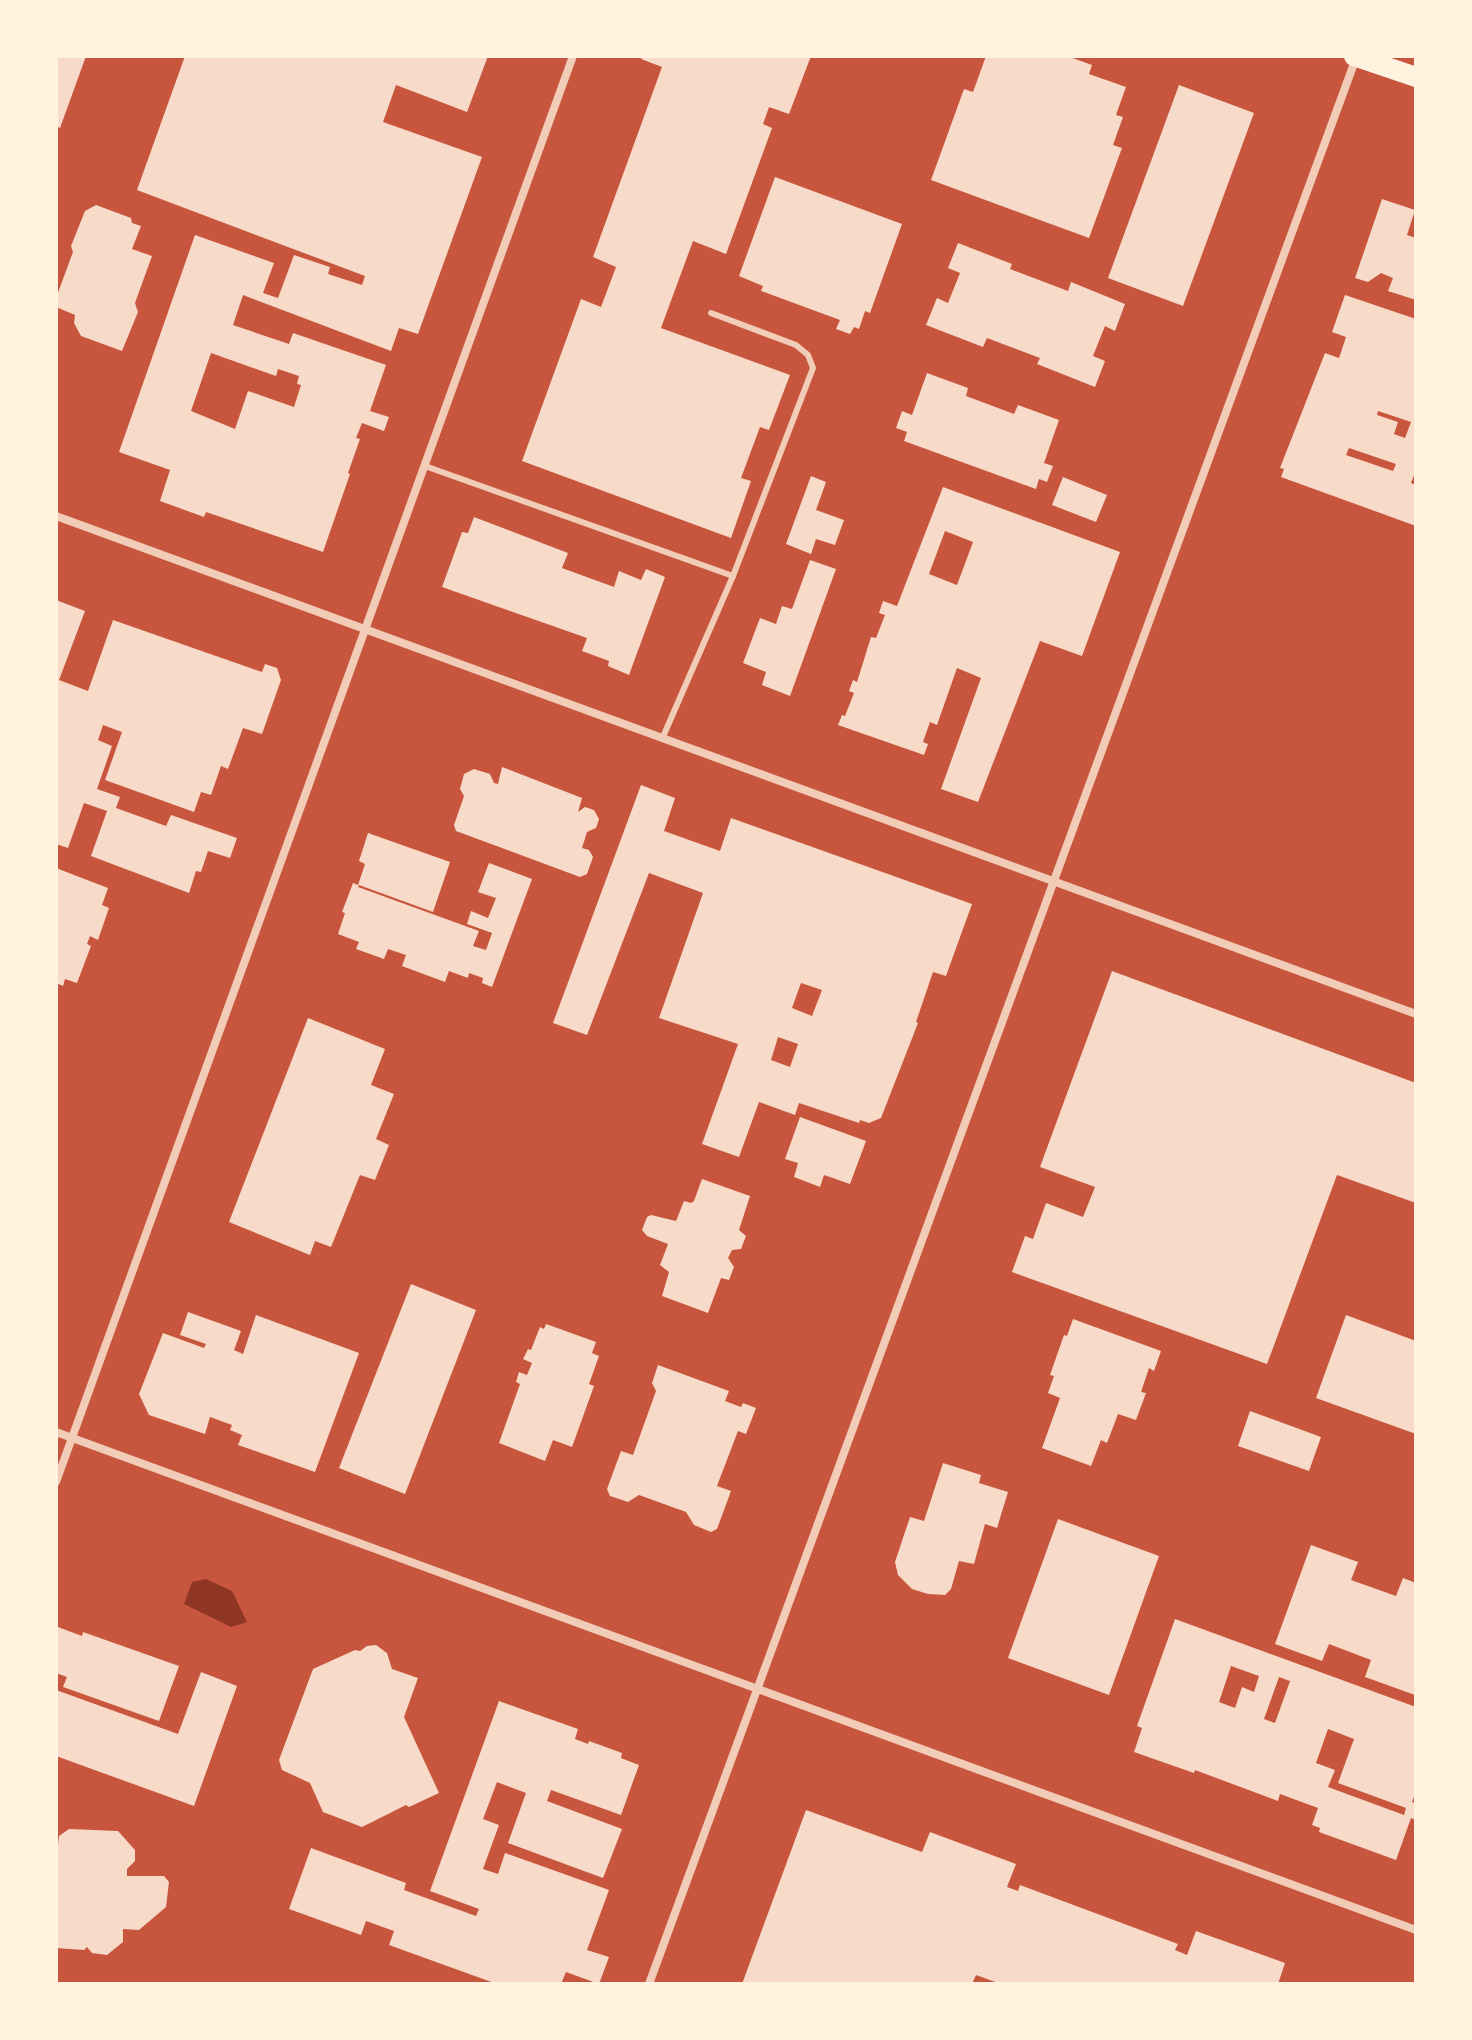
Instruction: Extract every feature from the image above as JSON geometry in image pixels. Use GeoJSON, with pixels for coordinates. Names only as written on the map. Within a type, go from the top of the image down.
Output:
{"type":"FeatureCollection","features":[{"type":"Feature","properties":{"kind":"main road"},"geometry":{"type":"LineString","coordinates":[[1356,56],[1416,77]]}},
{"type":"Feature","properties":{"kind":"street"},"geometry":{"type":"LineString","coordinates":[[56,1482],[573,56]]}},
{"type":"Feature","properties":{"kind":"street"},"geometry":{"type":"LineString","coordinates":[[649,1984],[1356,56]]}},
{"type":"Feature","properties":{"kind":"street"},"geometry":{"type":"LineString","coordinates":[[56,516],[1416,1014]]}},
{"type":"Feature","properties":{"kind":"street"},"geometry":{"type":"LineString","coordinates":[[56,1432],[1416,1930]]}},
{"type":"Feature","properties":{"kind":"lane"},"geometry":{"type":"LineString","coordinates":[[662,739],[733,576],[813,368],[808,355],[796,345],[711,313]]}},
{"type":"Feature","properties":{"kind":"lane"},"geometry":{"type":"LineString","coordinates":[[425,466],[733,576]]}},
{"type":"Feature","properties":{"kind":"shaded area"},"geometry":{"type":"Polygon","coordinates":[[[206,1579],[232,1591],[247,1622],[231,1627],[184,1604],[192,1582],[206,1579]]]}},
{"type":"Feature","properties":{"kind":"building"},"geometry":{"type":"Polygon","coordinates":[[[56,56],[86,56],[60,128],[56,126],[56,56]]]}},
{"type":"Feature","properties":{"kind":"building"},"geometry":{"type":"Polygon","coordinates":[[[185,56],[488,56],[467,112],[396,85],[383,122],[482,157],[418,334],[399,328],[391,351],[243,295],[233,325],[289,344],[293,333],[386,365],[370,411],[389,417],[384,431],[362,423],[356,438],[360,439],[350,474],[323,552],[206,512],[204,517],[160,501],[170,470],[119,452],[195,235],[274,263],[263,293],[278,298],[294,255],[330,267],[328,274],[362,285],[365,276],[137,190],[185,56]],[[211,353],[191,411],[235,429],[248,391],[294,407],[301,385],[297,384],[299,376],[278,369],[276,376],[211,353]]]}},
{"type":"Feature","properties":{"kind":"building"},"geometry":{"type":"Polygon","coordinates":[[[643,56],[811,56],[789,114],[769,107],[763,124],[772,128],[726,254],[693,241],[661,328],[790,375],[769,430],[760,427],[741,478],[751,481],[731,538],[522,461],[581,299],[601,307],[616,267],[593,257],[662,67],[641,59],[643,56]]]}},
{"type":"Feature","properties":{"kind":"building"},"geometry":{"type":"Polygon","coordinates":[[[986,56],[1067,56],[1092,65],[1089,74],[1126,87],[1116,115],[1123,117],[1113,145],[1122,148],[1089,238],[931,180],[964,89],[973,92],[986,56]]]}},
{"type":"Feature","properties":{"kind":"building"},"geometry":{"type":"Polygon","coordinates":[[[1179,85],[1254,113],[1183,306],[1108,278],[1179,85]]]}},
{"type":"Feature","properties":{"kind":"building"},"geometry":{"type":"Polygon","coordinates":[[[775,177],[902,224],[870,313],[865,311],[859,329],[854,327],[850,334],[836,329],[840,320],[761,291],[763,286],[739,276],[775,177]]]}},
{"type":"Feature","properties":{"kind":"building"},"geometry":{"type":"Polygon","coordinates":[[[1382,199],[1415,210],[1407,235],[1416,238],[1416,300],[1388,291],[1393,278],[1381,273],[1368,282],[1355,278],[1382,199]]]}},
{"type":"Feature","properties":{"kind":"building"},"geometry":{"type":"Polygon","coordinates":[[[96,205],[131,218],[132,223],[141,226],[132,249],[152,256],[135,303],[138,312],[122,351],[81,336],[74,323],[75,315],[56,307],[56,298],[73,252],[71,246],[85,211],[96,205]]]}},
{"type":"Feature","properties":{"kind":"building"},"geometry":{"type":"Polygon","coordinates":[[[958,243],[1012,264],[1010,269],[1068,291],[1071,282],[1125,304],[1115,331],[1105,326],[1093,356],[1105,361],[1095,387],[1037,364],[1040,358],[987,338],[983,347],[926,325],[937,298],[948,303],[960,273],[948,268],[958,243]]]}},
{"type":"Feature","properties":{"kind":"building"},"geometry":{"type":"Polygon","coordinates":[[[1345,295],[1416,319],[1416,470],[1411,483],[1416,485],[1416,526],[1281,477],[1284,469],[1280,468],[1325,353],[1339,358],[1346,337],[1332,332],[1345,295]],[[1378,411],[1377,415],[1398,422],[1394,434],[1405,438],[1411,422],[1378,411]],[[1349,448],[1346,455],[1393,471],[1396,464],[1349,448]]]}},
{"type":"Feature","properties":{"kind":"building"},"geometry":{"type":"Polygon","coordinates":[[[927,373],[968,388],[966,396],[1014,414],[1018,405],[1059,420],[1044,463],[1053,466],[1047,482],[1039,479],[1036,489],[904,441],[907,432],[896,428],[902,411],[912,415],[927,373]]]}},
{"type":"Feature","properties":{"kind":"building"},"geometry":{"type":"Polygon","coordinates":[[[811,476],[826,482],[816,510],[844,520],[835,545],[816,539],[811,554],[786,544],[811,476]]]}},
{"type":"Feature","properties":{"kind":"building"},"geometry":{"type":"Polygon","coordinates":[[[1063,477],[1107,495],[1096,522],[1052,505],[1063,477]]]}},
{"type":"Feature","properties":{"kind":"building"},"geometry":{"type":"Polygon","coordinates":[[[943,487],[1120,552],[1082,656],[1040,641],[978,802],[941,789],[981,678],[957,668],[937,725],[930,722],[923,742],[928,744],[924,755],[838,725],[854,693],[849,691],[853,680],[857,682],[871,637],[876,638],[885,615],[879,613],[883,601],[897,606],[943,487]],[[945,531],[929,574],[957,585],[973,542],[945,531]]]}},
{"type":"Feature","properties":{"kind":"building"},"geometry":{"type":"Polygon","coordinates":[[[474,517],[568,553],[562,568],[614,587],[619,571],[641,580],[646,569],[665,577],[629,675],[608,666],[609,661],[582,651],[587,638],[442,587],[462,532],[468,533],[474,517]]]}},
{"type":"Feature","properties":{"kind":"building"},"geometry":{"type":"Polygon","coordinates":[[[810,560],[836,569],[790,696],[762,685],[766,672],[743,663],[760,618],[776,624],[782,606],[792,609],[810,560]]]}},
{"type":"Feature","properties":{"kind":"building"},"geometry":{"type":"Polygon","coordinates":[[[56,600],[85,611],[59,680],[88,691],[113,620],[262,672],[265,664],[277,668],[281,680],[262,734],[243,728],[228,769],[221,766],[211,795],[201,792],[194,812],[105,780],[122,732],[103,725],[98,740],[112,746],[97,789],[120,797],[116,808],[166,826],[171,815],[237,838],[230,858],[208,851],[201,872],[196,871],[189,893],[91,856],[107,811],[84,803],[68,848],[56,844],[56,600]]]}},
{"type":"Feature","properties":{"kind":"building"},"geometry":{"type":"Polygon","coordinates":[[[502,767],[582,798],[578,812],[585,807],[594,810],[599,819],[596,828],[587,832],[582,848],[589,850],[593,857],[587,874],[580,877],[456,831],[454,825],[464,796],[460,789],[464,774],[474,769],[490,774],[494,783],[498,784],[502,767]]]}},
{"type":"Feature","properties":{"kind":"building"},"geometry":{"type":"Polygon","coordinates":[[[641,785],[675,798],[664,831],[720,851],[731,818],[972,904],[946,976],[933,972],[918,1023],[881,1118],[869,1123],[860,1120],[859,1123],[799,1103],[795,1115],[759,1102],[739,1157],[702,1144],[738,1044],[659,1018],[703,893],[649,873],[587,1035],[553,1023],[641,785]],[[801,983],[792,1008],[812,1016],[822,990],[801,983]],[[778,1037],[771,1060],[790,1067],[798,1044],[778,1037]]]}},
{"type":"Feature","properties":{"kind":"building"},"geometry":{"type":"Polygon","coordinates":[[[368,833],[450,862],[433,912],[358,887],[479,931],[473,946],[486,950],[492,933],[467,924],[471,911],[488,918],[496,898],[478,892],[489,863],[532,879],[492,987],[482,983],[483,978],[469,973],[468,978],[449,971],[445,982],[402,966],[406,955],[388,949],[384,959],[356,949],[359,942],[338,934],[353,883],[358,885],[365,864],[359,861],[368,833]]]}},
{"type":"Feature","properties":{"kind":"building"},"geometry":{"type":"Polygon","coordinates":[[[56,868],[108,888],[102,905],[109,908],[98,940],[90,936],[87,944],[91,946],[77,983],[65,979],[63,986],[56,983],[56,868]]]}},
{"type":"Feature","properties":{"kind":"building"},"geometry":{"type":"Polygon","coordinates":[[[1112,971],[1416,1083],[1416,1203],[1337,1175],[1267,1364],[1012,1272],[1025,1236],[1033,1239],[1046,1203],[1083,1217],[1095,1187],[1040,1167],[1112,971]]]}},
{"type":"Feature","properties":{"kind":"building"},"geometry":{"type":"Polygon","coordinates":[[[308,1018],[385,1049],[371,1085],[394,1094],[376,1139],[389,1145],[375,1180],[360,1175],[331,1247],[315,1241],[310,1255],[229,1222],[308,1018]]]}},
{"type":"Feature","properties":{"kind":"building"},"geometry":{"type":"Polygon","coordinates":[[[800,1117],[866,1141],[850,1184],[824,1175],[820,1187],[794,1177],[798,1163],[785,1159],[800,1117]]]}},
{"type":"Feature","properties":{"kind":"building"},"geometry":{"type":"Polygon","coordinates":[[[702,1179],[750,1196],[739,1230],[746,1236],[741,1249],[732,1250],[728,1258],[734,1267],[729,1280],[721,1278],[708,1313],[662,1296],[669,1272],[660,1265],[668,1244],[647,1236],[642,1230],[647,1217],[651,1215],[676,1221],[684,1201],[694,1201],[702,1179]]]}},
{"type":"Feature","properties":{"kind":"building"},"geometry":{"type":"Polygon","coordinates":[[[411,1284],[476,1310],[405,1494],[339,1468],[411,1284]]]}},
{"type":"Feature","properties":{"kind":"building"},"geometry":{"type":"Polygon","coordinates":[[[188,1312],[241,1331],[234,1350],[243,1354],[256,1315],[359,1353],[315,1472],[238,1445],[242,1435],[230,1430],[232,1425],[210,1417],[205,1434],[149,1415],[139,1394],[163,1333],[204,1348],[206,1344],[180,1335],[188,1312]]]}},
{"type":"Feature","properties":{"kind":"building"},"geometry":{"type":"Polygon","coordinates":[[[1346,1315],[1416,1341],[1416,1434],[1316,1398],[1346,1315]]]}},
{"type":"Feature","properties":{"kind":"building"},"geometry":{"type":"Polygon","coordinates":[[[1073,1319],[1161,1351],[1154,1371],[1149,1368],[1141,1392],[1146,1393],[1136,1420],[1118,1414],[1107,1443],[1101,1440],[1091,1466],[1042,1448],[1060,1398],[1048,1393],[1054,1376],[1050,1375],[1073,1319]]]}},
{"type":"Feature","properties":{"kind":"building"},"geometry":{"type":"Polygon","coordinates":[[[546,1324],[596,1342],[592,1353],[599,1356],[589,1384],[594,1386],[572,1447],[553,1440],[545,1461],[499,1443],[520,1384],[516,1382],[519,1372],[527,1375],[532,1363],[523,1359],[528,1349],[531,1350],[540,1327],[544,1329],[546,1324]]]}},
{"type":"Feature","properties":{"kind":"building"},"geometry":{"type":"Polygon","coordinates":[[[658,1365],[729,1391],[725,1401],[756,1408],[746,1434],[738,1431],[717,1486],[731,1491],[717,1529],[711,1532],[694,1525],[686,1512],[639,1495],[628,1502],[610,1496],[607,1489],[621,1451],[633,1455],[656,1391],[652,1383],[658,1365]]]}},
{"type":"Feature","properties":{"kind":"building"},"geometry":{"type":"Polygon","coordinates":[[[1250,1411],[1321,1437],[1309,1471],[1238,1446],[1250,1411]]]}},
{"type":"Feature","properties":{"kind":"building"},"geometry":{"type":"Polygon","coordinates":[[[943,1463],[981,1475],[979,1483],[1008,1492],[997,1528],[985,1524],[974,1564],[959,1561],[951,1589],[945,1595],[912,1589],[898,1575],[895,1562],[910,1517],[924,1521],[943,1463]]]}},
{"type":"Feature","properties":{"kind":"building"},"geometry":{"type":"Polygon","coordinates":[[[1058,1519],[1159,1556],[1109,1695],[1008,1658],[1058,1519]]]}},
{"type":"Feature","properties":{"kind":"building"},"geometry":{"type":"Polygon","coordinates":[[[1311,1545],[1358,1562],[1351,1580],[1396,1596],[1403,1578],[1416,1583],[1415,1695],[1365,1677],[1371,1660],[1329,1644],[1322,1661],[1275,1644],[1311,1545]]]}},
{"type":"Feature","properties":{"kind":"building"},"geometry":{"type":"Polygon","coordinates":[[[1175,1619],[1416,1707],[1416,1792],[1412,1802],[1416,1803],[1416,1820],[1411,1818],[1396,1860],[1319,1832],[1320,1828],[1312,1825],[1318,1808],[1280,1794],[1278,1801],[1195,1770],[1194,1773],[1134,1752],[1142,1728],[1137,1726],[1175,1619]],[[1231,1666],[1219,1702],[1235,1708],[1242,1687],[1254,1692],[1259,1676],[1231,1666]],[[1279,1677],[1264,1719],[1275,1723],[1290,1681],[1279,1677]],[[1328,1729],[1316,1763],[1335,1770],[1328,1787],[1404,1815],[1406,1808],[1338,1783],[1354,1739],[1328,1729]]]}},
{"type":"Feature","properties":{"kind":"building"},"geometry":{"type":"Polygon","coordinates":[[[58,1627],[82,1636],[83,1632],[179,1666],[159,1721],[63,1687],[67,1677],[56,1673],[58,1627]]]}},
{"type":"Feature","properties":{"kind":"building"},"geometry":{"type":"Polygon","coordinates":[[[376,1645],[387,1653],[392,1669],[418,1678],[404,1717],[439,1793],[362,1827],[323,1812],[310,1783],[282,1770],[279,1760],[313,1669],[355,1650],[376,1645]]]}},
{"type":"Feature","properties":{"kind":"building"},"geometry":{"type":"Polygon","coordinates":[[[201,1672],[237,1686],[194,1806],[56,1756],[56,1690],[178,1734],[201,1672]]]}},
{"type":"Feature","properties":{"kind":"building"},"geometry":{"type":"Polygon","coordinates":[[[499,1701],[578,1729],[575,1739],[622,1753],[621,1758],[639,1765],[621,1815],[551,1790],[547,1801],[622,1829],[603,1878],[508,1843],[526,1793],[497,1782],[483,1819],[499,1825],[483,1869],[498,1874],[505,1853],[609,1890],[587,1950],[609,1957],[599,1984],[566,1972],[561,1984],[497,1984],[389,1945],[394,1931],[366,1921],[361,1935],[289,1909],[311,1848],[406,1883],[404,1890],[476,1916],[479,1909],[430,1891],[499,1701]]]}},
{"type":"Feature","properties":{"kind":"building"},"geometry":{"type":"Polygon","coordinates":[[[806,1810],[922,1852],[930,1832],[1016,1864],[1007,1887],[1018,1891],[1020,1885],[1178,1944],[1175,1950],[1187,1955],[1196,1931],[1285,1963],[1278,1984],[1001,1984],[976,1975],[972,1984],[742,1984],[806,1810]]]}},
{"type":"Feature","properties":{"kind":"building"},"geometry":{"type":"Polygon","coordinates":[[[69,1829],[118,1831],[135,1850],[135,1861],[127,1869],[127,1876],[164,1876],[169,1882],[166,1907],[139,1930],[123,1929],[123,1942],[107,1955],[92,1953],[87,1947],[84,1950],[56,1948],[56,1862],[59,1836],[69,1829]]]}}]}
